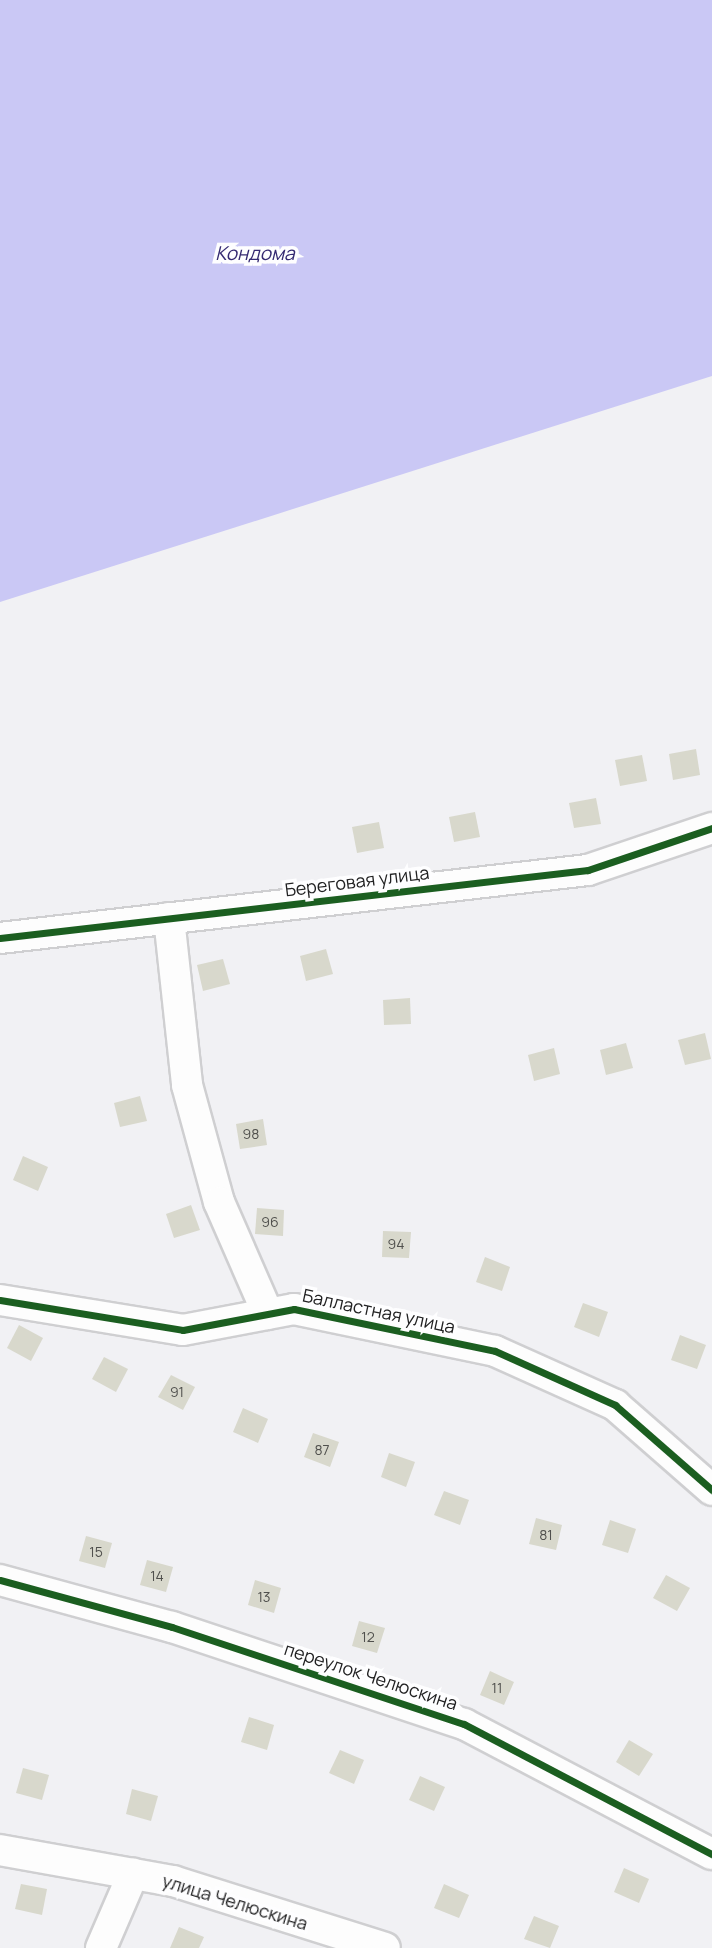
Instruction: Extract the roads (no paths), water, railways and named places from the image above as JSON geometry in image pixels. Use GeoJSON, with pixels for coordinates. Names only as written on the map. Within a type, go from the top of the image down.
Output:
{"type":"FeatureCollection","features":[{"type":"Feature","properties":{"kind":"street","name":"Береговая улица"},"geometry":{"type":"LineString","coordinates":[[0,938],[588,870],[712,828]]}},
{"type":"Feature","properties":{"kind":"street"},"geometry":{"type":"LineString","coordinates":[[169,918],[187,1085],[219,1202],[268,1314]]}},
{"type":"Feature","properties":{"kind":"street","name":"Балластная улица"},"geometry":{"type":"LineString","coordinates":[[0,1300],[183,1330],[294,1309],[495,1351],[615,1405],[712,1490]]}},
{"type":"Feature","properties":{"kind":"street","name":"переулок Челюскина"},"geometry":{"type":"LineString","coordinates":[[0,1580],[172,1628],[464,1724],[712,1854]]}},
{"type":"Feature","properties":{"kind":"street","name":"улица Челюскина"},"geometry":{"type":"LineString","coordinates":[[0,1850],[173,1881],[385,1948]]}},
{"type":"Feature","properties":{"kind":"street"},"geometry":{"type":"LineString","coordinates":[[101,1948],[133,1874]]}},
{"type":"Feature","properties":{"kind":"water","name":"Кондома"},"geometry":{"type":"Polygon","coordinates":[[[0,0],[712,0],[712,376],[0,602],[0,0]]]}}]}
